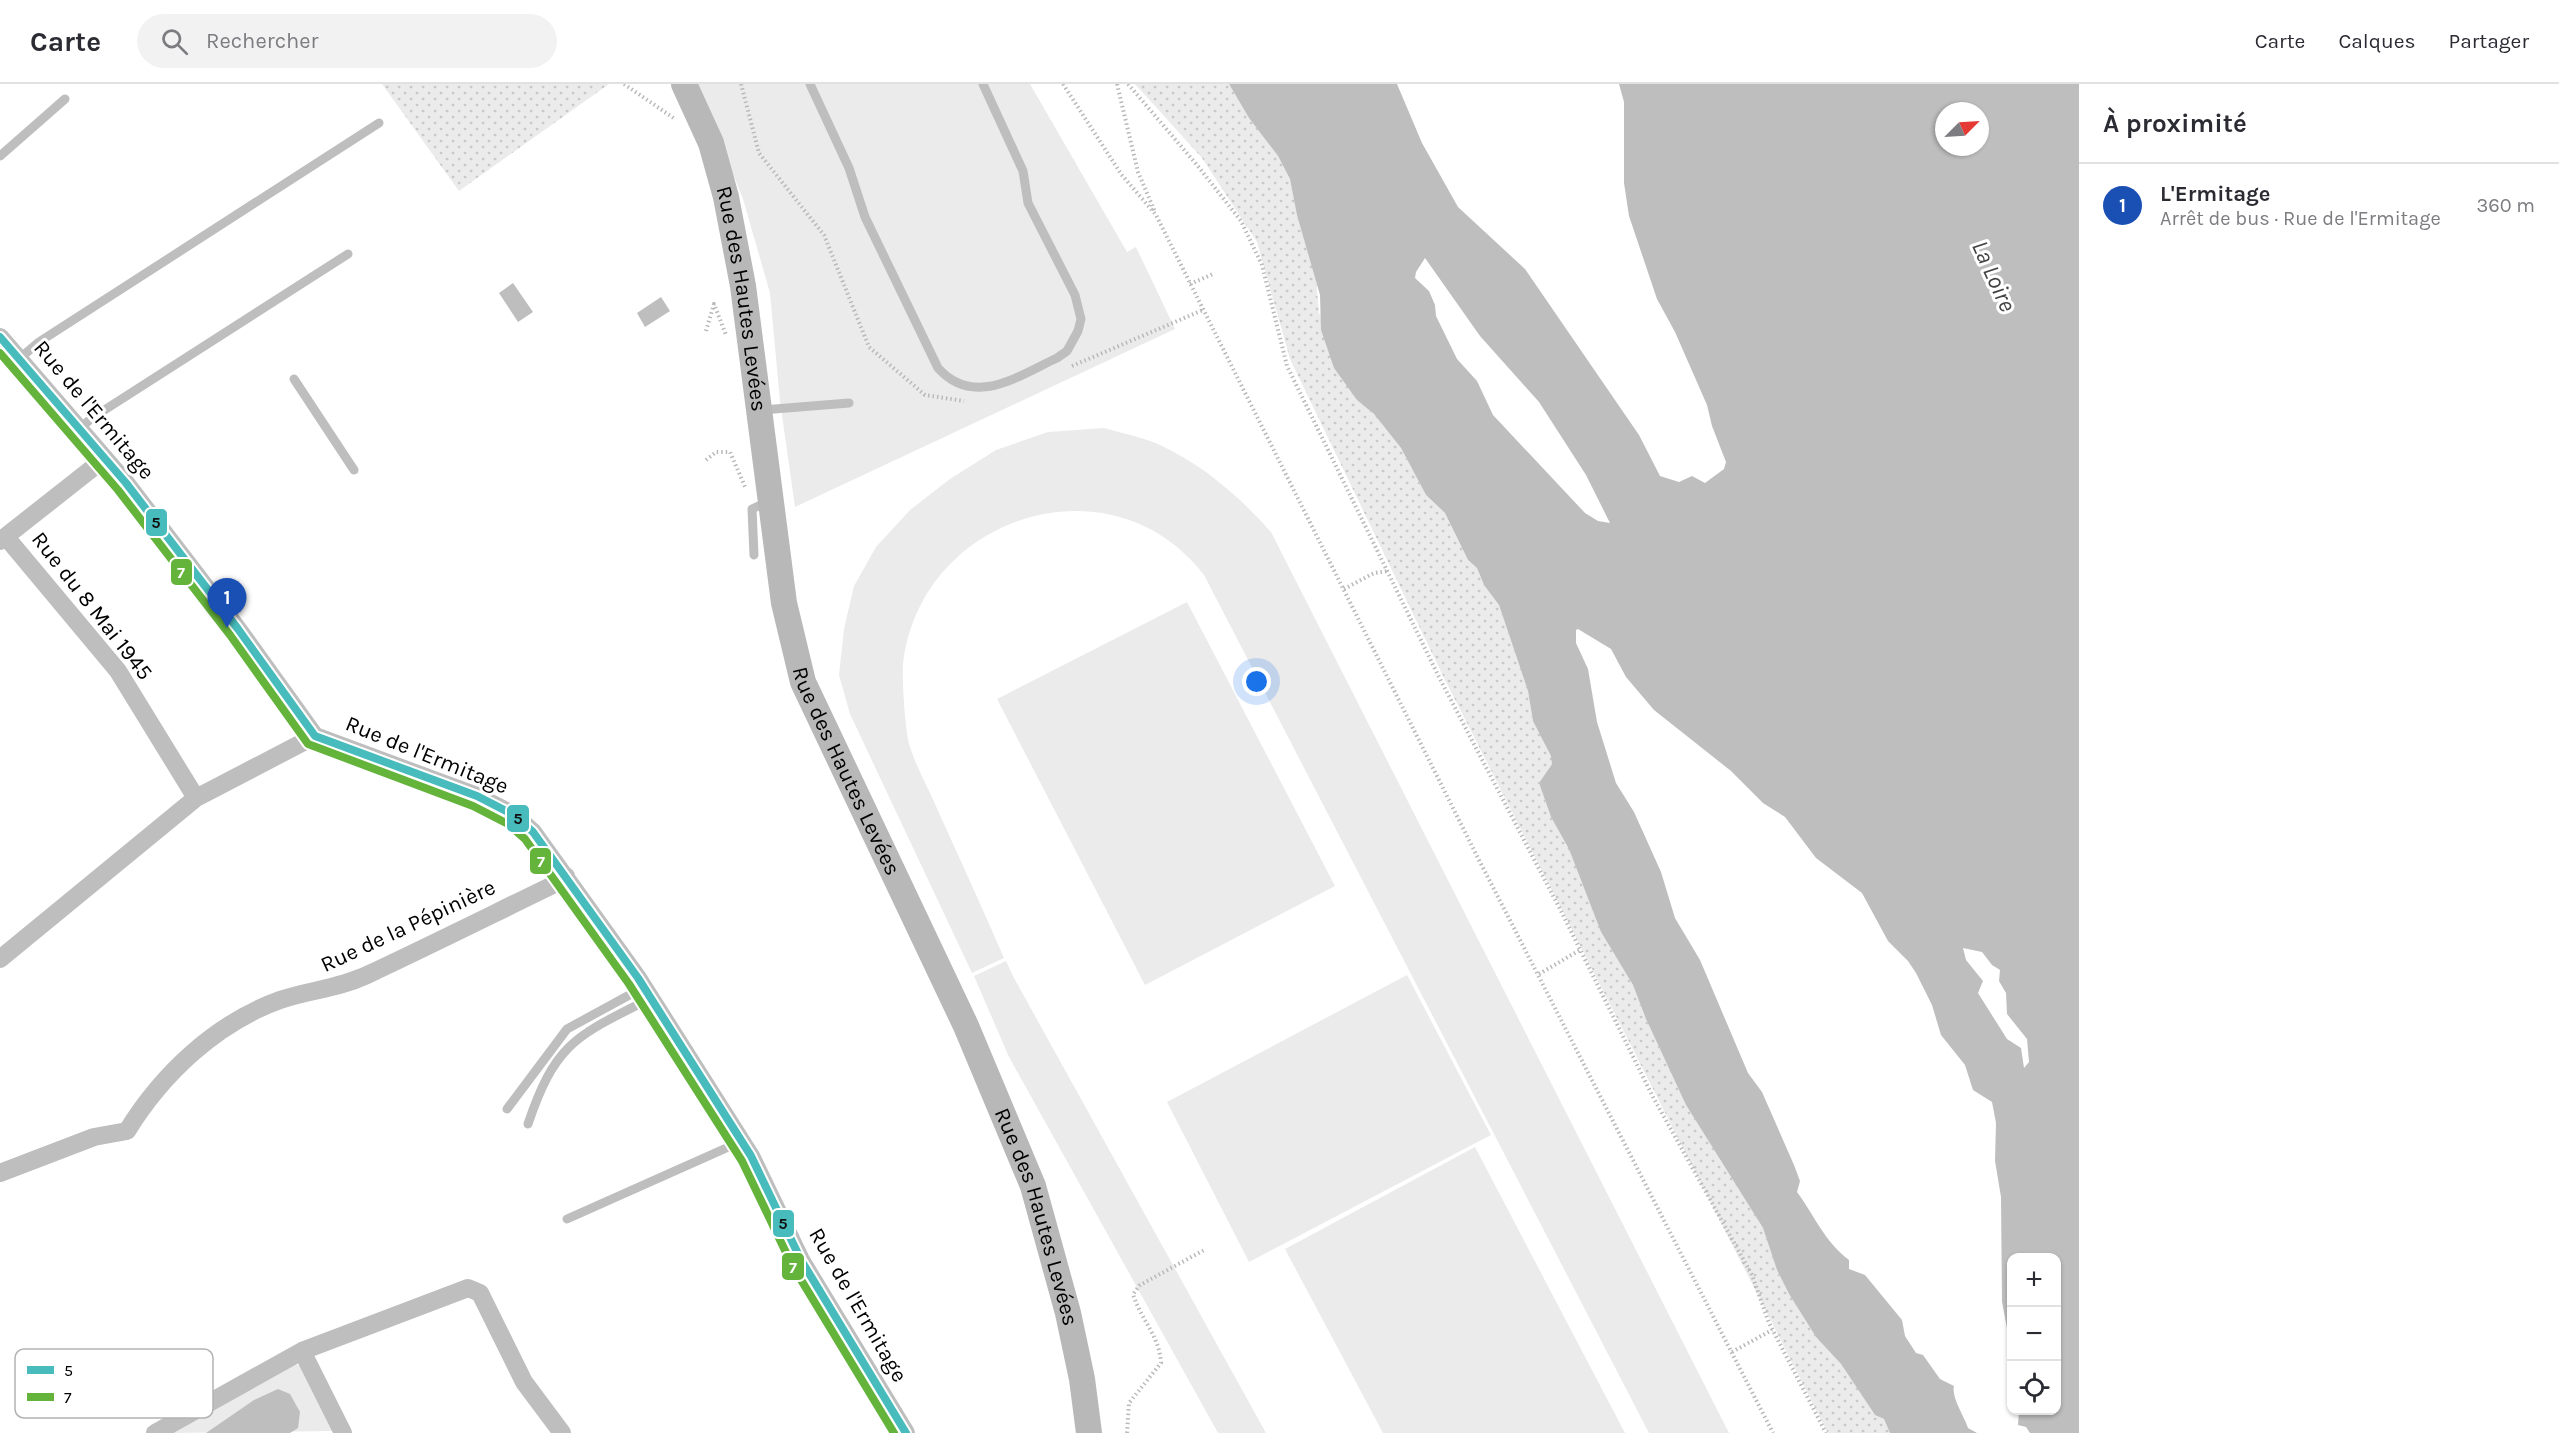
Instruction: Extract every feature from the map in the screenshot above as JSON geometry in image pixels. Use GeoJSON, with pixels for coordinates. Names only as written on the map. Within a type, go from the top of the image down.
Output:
{"type":"FeatureCollection","features":[{"type":"Feature","properties":{"kind":"street","name":"Rue des Hautes Levées"},"geometry":{"type":"LineString","coordinates":[[684,84],[711,143],[726,196],[743,286],[760,410],[762,504],[804,682],[966,1026],[1033,1186],[1070,1324],[1082,1379],[1089,1433]]}},
{"type":"Feature","properties":{"kind":"street","name":"Rue de l'Ermitage"},"geometry":{"type":"LineString","coordinates":[[0,337],[126,483],[238,629],[315,736],[477,796],[514,815],[533,832],[648,993],[742,1141],[801,1260],[906,1433]]}},
{"type":"Feature","properties":{"kind":"street"},"geometry":{"type":"LineString","coordinates":[[3,539],[104,459]]}},
{"type":"Feature","properties":{"kind":"street","name":"Rue du 8 Mai 1945"},"geometry":{"type":"LineString","coordinates":[[3,539],[118,671],[196,798]]}},
{"type":"Feature","properties":{"kind":"street"},"geometry":{"type":"LineString","coordinates":[[0,959],[196,798],[315,736]]}},
{"type":"Feature","properties":{"kind":"street","name":"Rue de la Pépinière"},"geometry":{"type":"LineString","coordinates":[[0,1173],[94,1137],[128,1131],[162,1080],[195,1050],[256,1012],[280,1000],[322,991],[359,978],[559,882],[566,876]]}},
{"type":"Feature","properties":{"kind":"street"},"geometry":{"type":"LineString","coordinates":[[213,1401],[302,1351],[468,1288],[480,1293],[524,1382],[562,1433]]}},
{"type":"Feature","properties":{"kind":"street"},"geometry":{"type":"LineString","coordinates":[[302,1351],[343,1433]]}},
{"type":"Feature","properties":{"kind":"street"},"geometry":{"type":"LineString","coordinates":[[155,1433],[182,1418]]}},
{"type":"Feature","properties":{"kind":"lane"},"geometry":{"type":"LineString","coordinates":[[810,84],[849,168],[865,217],[938,368],[946,377],[970,388],[984,389],[1057,358],[1067,351],[1074,341],[1081,319],[1075,295],[1028,203],[1023,171],[982,84]]}},
{"type":"Feature","properties":{"kind":"lane"},"geometry":{"type":"LineString","coordinates":[[0,156],[65,99]]}},
{"type":"Feature","properties":{"kind":"lane"},"geometry":{"type":"LineString","coordinates":[[19,359],[39,342],[380,123]]}},
{"type":"Feature","properties":{"kind":"lane"},"geometry":{"type":"LineString","coordinates":[[79,429],[92,418],[348,254]]}},
{"type":"Feature","properties":{"kind":"lane"},"geometry":{"type":"LineString","coordinates":[[294,379],[354,470]]}},
{"type":"Feature","properties":{"kind":"lane"},"geometry":{"type":"LineString","coordinates":[[760,410],[849,403]]}},
{"type":"Feature","properties":{"kind":"lane"},"geometry":{"type":"LineString","coordinates":[[754,555],[762,504]]}},
{"type":"Feature","properties":{"kind":"lane"},"geometry":{"type":"LineString","coordinates":[[507,1109],[567,1029],[648,993]]}},
{"type":"Feature","properties":{"kind":"lane"},"geometry":{"type":"LineString","coordinates":[[528,1124],[541,1085],[568,1045],[582,1033],[648,993]]}},
{"type":"Feature","properties":{"kind":"lane"},"geometry":{"type":"LineString","coordinates":[[567,1219],[742,1141]]}},
{"type":"Feature","properties":{"kind":"path"},"geometry":{"type":"LineString","coordinates":[[624,84],[682,123]]}},
{"type":"Feature","properties":{"kind":"path"},"geometry":{"type":"LineString","coordinates":[[741,84],[759,153],[824,235],[869,347],[925,396],[965,401]]}},
{"type":"Feature","properties":{"kind":"path"},"geometry":{"type":"LineString","coordinates":[[1063,84],[1120,174],[1156,215]]}},
{"type":"Feature","properties":{"kind":"path"},"geometry":{"type":"LineString","coordinates":[[1117,84],[1138,172],[1156,215],[1773,1433]]}},
{"type":"Feature","properties":{"kind":"path"},"geometry":{"type":"LineString","coordinates":[[1128,84],[1241,221],[1262,265],[1287,366],[1439,677],[1653,1097],[1752,1275],[1772,1330],[1826,1433]]}},
{"type":"Feature","properties":{"kind":"path"},"geometry":{"type":"LineString","coordinates":[[1190,284],[1213,274]]}},
{"type":"Feature","properties":{"kind":"path"},"geometry":{"type":"LineString","coordinates":[[1064,369],[1203,310]]}},
{"type":"Feature","properties":{"kind":"path"},"geometry":{"type":"LineString","coordinates":[[706,460],[716,452],[730,452],[762,504]]}},
{"type":"Feature","properties":{"kind":"path"},"geometry":{"type":"LineString","coordinates":[[1344,590],[1374,573],[1389,571]]}},
{"type":"Feature","properties":{"kind":"path"},"geometry":{"type":"LineString","coordinates":[[1539,974],[1580,950]]}},
{"type":"Feature","properties":{"kind":"path"},"geometry":{"type":"LineString","coordinates":[[1126,1433],[1129,1403],[1161,1363],[1155,1338],[1137,1308],[1133,1294],[1140,1286],[1206,1249]]}},
{"type":"Feature","properties":{"kind":"path"},"geometry":{"type":"LineString","coordinates":[[1732,1352],[1772,1330]]}},
{"type":"Feature","properties":{"kind":"shaded area"},"geometry":{"type":"Polygon","coordinates":[[[382,84],[609,84],[459,191],[382,84]]]}},
{"type":"Feature","properties":{"kind":"shaded area"},"geometry":{"type":"Polygon","coordinates":[[[697,84],[1030,84],[1127,252],[1136,247],[1175,329],[795,507],[780,401],[770,293],[743,199],[697,84]]]}},
{"type":"Feature","properties":{"kind":"shaded area"},"geometry":{"type":"Polygon","coordinates":[[[1135,84],[1229,84],[1249,118],[1278,156],[1290,179],[1316,279],[1319,313],[1358,400],[1374,414],[1401,448],[1426,495],[1445,513],[1468,560],[1477,568],[1484,585],[1499,605],[1528,691],[1533,721],[1552,756],[1552,764],[1539,783],[1551,817],[1569,848],[1601,932],[1633,985],[1646,1019],[1686,1105],[1763,1228],[1777,1270],[1789,1294],[1816,1337],[1841,1364],[1875,1415],[1884,1419],[1890,1433],[1828,1433],[1444,678],[1290,359],[1257,242],[1202,158],[1135,84]]]}},
{"type":"Feature","properties":{"kind":"shaded area"},"geometry":{"type":"Polygon","coordinates":[[[1104,428],[1158,444],[1190,461],[1233,493],[1271,532],[1729,1433],[1649,1433],[1204,575],[1165,538],[1120,517],[1072,511],[1025,519],[981,539],[944,571],[917,613],[903,665],[908,740],[916,764],[1004,958],[972,973],[850,714],[839,675],[844,629],[854,586],[876,547],[910,510],[950,479],[996,450],[1048,432],[1104,428]]]}},
{"type":"Feature","properties":{"kind":"shaded area"},"geometry":{"type":"Polygon","coordinates":[[[1187,602],[1335,886],[1145,985],[997,699],[1187,602]]]}},
{"type":"Feature","properties":{"kind":"shaded area"},"geometry":{"type":"Polygon","coordinates":[[[1006,961],[1266,1433],[1218,1433],[1009,1057],[974,976],[1006,961]]]}},
{"type":"Feature","properties":{"kind":"shaded area"},"geometry":{"type":"Polygon","coordinates":[[[1407,975],[1491,1135],[1249,1262],[1167,1102],[1407,975]]]}},
{"type":"Feature","properties":{"kind":"shaded area"},"geometry":{"type":"Polygon","coordinates":[[[1475,1147],[1625,1433],[1383,1433],[1285,1249],[1475,1147]]]}},
{"type":"Feature","properties":{"kind":"shaded area"},"geometry":{"type":"Polygon","coordinates":[[[295,1364],[304,1367],[334,1431],[171,1433],[198,1418],[213,1418],[213,1410],[295,1364]]]}},
{"type":"Feature","properties":{"kind":"water","name":"La Loire"},"geometry":{"type":"Polygon","coordinates":[[[1229,84],[1397,84],[1422,143],[1458,207],[1525,269],[1639,435],[1660,476],[1679,482],[1692,476],[1705,483],[1724,469],[1726,462],[1712,426],[1707,405],[1675,332],[1657,299],[1629,216],[1624,183],[1624,102],[1619,84],[2079,84],[2079,1433],[2030,1433],[2026,1427],[2018,1425],[2019,1415],[2061,1415],[2061,1253],[2007,1253],[2007,1328],[2002,1302],[2001,1197],[1995,1161],[1996,1123],[1992,1102],[1973,1090],[1965,1065],[1941,1035],[1932,1005],[1916,973],[1908,961],[1888,941],[1862,893],[1816,858],[1785,817],[1763,803],[1731,771],[1654,710],[1626,677],[1611,649],[1578,629],[1576,630],[1576,643],[1588,669],[1597,722],[1616,783],[1634,812],[1661,872],[1675,918],[1700,960],[1748,1073],[1762,1092],[1800,1181],[1797,1192],[1826,1237],[1849,1260],[1849,1269],[1865,1275],[1902,1320],[1905,1336],[1916,1353],[1923,1355],[1940,1379],[1954,1386],[1956,1401],[1968,1428],[1977,1433],[1890,1433],[1884,1419],[1875,1415],[1841,1364],[1816,1337],[1789,1294],[1777,1270],[1763,1228],[1686,1105],[1646,1019],[1633,985],[1601,932],[1569,849],[1551,817],[1539,783],[1552,764],[1551,756],[1533,721],[1528,691],[1499,605],[1484,585],[1477,568],[1468,560],[1445,513],[1426,495],[1401,448],[1374,414],[1357,400],[1334,368],[1321,330],[1320,295],[1297,215],[1290,179],[1278,156],[1249,118],[1229,84]],[[1425,258],[1415,278],[1429,291],[1435,305],[1436,316],[1457,359],[1477,381],[1493,415],[1585,513],[1598,521],[1610,523],[1586,475],[1539,402],[1480,336],[1425,258]],[[1963,948],[1966,960],[1983,981],[1978,993],[2007,1039],[2021,1048],[2024,1068],[2029,1062],[2027,1039],[2007,1014],[2006,993],[1999,981],[2000,970],[1992,965],[1982,952],[1963,948]]]}},
{"type":"Feature","properties":{"kind":"water"},"geometry":{"type":"Polygon","coordinates":[[[513,283],[533,312],[518,322],[499,293],[513,283]]]}},
{"type":"Feature","properties":{"kind":"water"},"geometry":{"type":"Polygon","coordinates":[[[661,297],[670,311],[645,327],[637,313],[661,297]]]}},
{"type":"Feature","properties":{"kind":"water"},"geometry":{"type":"Polygon","coordinates":[[[278,1389],[290,1394],[300,1412],[298,1428],[290,1433],[206,1433],[254,1400],[278,1389]]]}},
{"type":"Feature","properties":{"kind":"transit line","name":"5"},"geometry":{"type":"LineString","coordinates":[[0,337],[126,483],[238,629],[315,736],[477,796],[514,815],[533,832],[638,978],[751,1156],[801,1260],[906,1433]]}},
{"type":"Feature","properties":{"kind":"transit line","name":"7"},"geometry":{"type":"LineString","coordinates":[[0,353],[118,490],[230,635],[308,744],[473,806],[508,824],[525,839],[629,984],[742,1161],[792,1265],[894,1433]]}},
{"type":"Feature","properties":{"kind":"place","name":"L'Ermitage"},"geometry":{"type":"Point","coordinates":[227,628]}}]}
